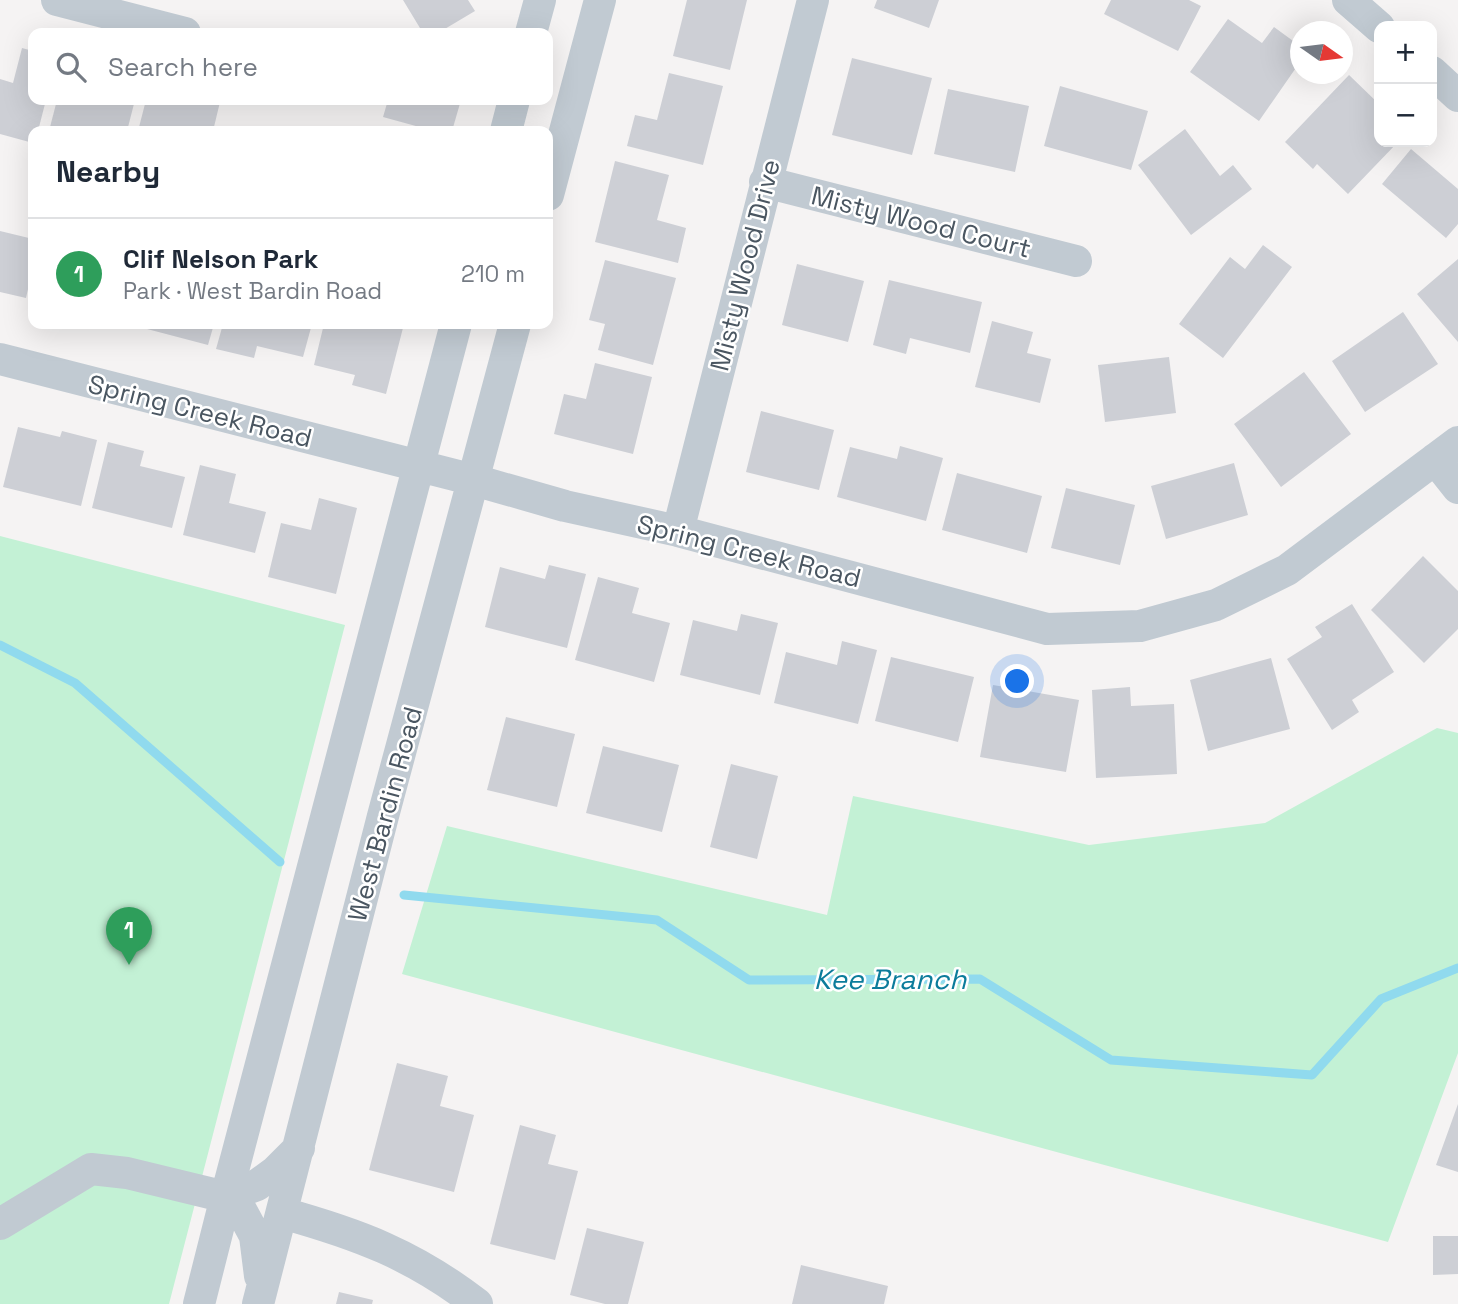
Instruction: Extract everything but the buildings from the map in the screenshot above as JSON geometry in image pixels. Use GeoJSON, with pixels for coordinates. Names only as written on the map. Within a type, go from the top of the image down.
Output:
{"type":"FeatureCollection","features":[{"type":"Feature","properties":{"kind":"street"},"geometry":{"type":"LineString","coordinates":[[57,0],[166,28]]}},
{"type":"Feature","properties":{"kind":"street"},"geometry":{"type":"LineString","coordinates":[[532,28],[540,0]]}},
{"type":"Feature","properties":{"kind":"street"},"geometry":{"type":"LineString","coordinates":[[553,176],[600,0]]}},
{"type":"Feature","properties":{"kind":"street","name":"Misty Wood Drive"},"geometry":{"type":"LineString","coordinates":[[678,531],[813,0]]}},
{"type":"Feature","properties":{"kind":"street"},"geometry":{"type":"LineString","coordinates":[[1348,0],[1374,23]]}},
{"type":"Feature","properties":{"kind":"street"},"geometry":{"type":"LineString","coordinates":[[1437,77],[1458,96]]}},
{"type":"Feature","properties":{"kind":"street"},"geometry":{"type":"LineString","coordinates":[[507,126],[513,105]]}},
{"type":"Feature","properties":{"kind":"street","name":"Misty Wood Court"},"geometry":{"type":"LineString","coordinates":[[765,182],[1076,261]]}},
{"type":"Feature","properties":{"kind":"street"},"geometry":{"type":"LineString","coordinates":[[200,1304],[226,1196],[455,329]]}},
{"type":"Feature","properties":{"kind":"street","name":"West Bardin Road"},"geometry":{"type":"LineString","coordinates":[[260,1296],[383,816],[514,329]]}},
{"type":"Feature","properties":{"kind":"street","name":"Spring Creek Road"},"geometry":{"type":"LineString","coordinates":[[0,359],[474,480],[565,506],[678,531],[1047,629],[1140,626],[1216,605],[1287,570],[1446,450]]}},
{"type":"Feature","properties":{"kind":"street"},"geometry":{"type":"LineString","coordinates":[[1446,450],[1458,488]]}},
{"type":"Feature","properties":{"kind":"street"},"geometry":{"type":"LineString","coordinates":[[226,1196],[257,1185],[275,1172],[299,1147]]}},
{"type":"Feature","properties":{"kind":"street"},"geometry":{"type":"LineString","coordinates":[[0,1224],[91,1169],[127,1173],[226,1196],[241,1210],[255,1236],[260,1296]]}},
{"type":"Feature","properties":{"kind":"street"},"geometry":{"type":"LineString","coordinates":[[282,1213],[342,1229],[401,1254],[446,1280],[477,1304]]}},
{"type":"Feature","properties":{"kind":"green space"},"geometry":{"type":"Polygon","coordinates":[[[0,536],[345,625],[169,1304],[0,1304],[0,536]]]}},
{"type":"Feature","properties":{"kind":"green space"},"geometry":{"type":"Polygon","coordinates":[[[1437,728],[1458,733],[1458,1053],[1388,1242],[402,974],[447,826],[827,915],[853,796],[1089,845],[1265,823],[1437,728]]]}},
{"type":"Feature","properties":{"kind":"waterway"},"geometry":{"type":"LineString","coordinates":[[0,645],[75,683],[280,862]]}},
{"type":"Feature","properties":{"kind":"waterway","name":"Kee Branch"},"geometry":{"type":"LineString","coordinates":[[404,895],[657,920],[749,980],[980,979],[1111,1060],[1312,1075],[1381,999],[1458,968]]}},
{"type":"Feature","properties":{"kind":"place","name":"Clif Nelson Park"},"geometry":{"type":"Point","coordinates":[129,965]}}]}
